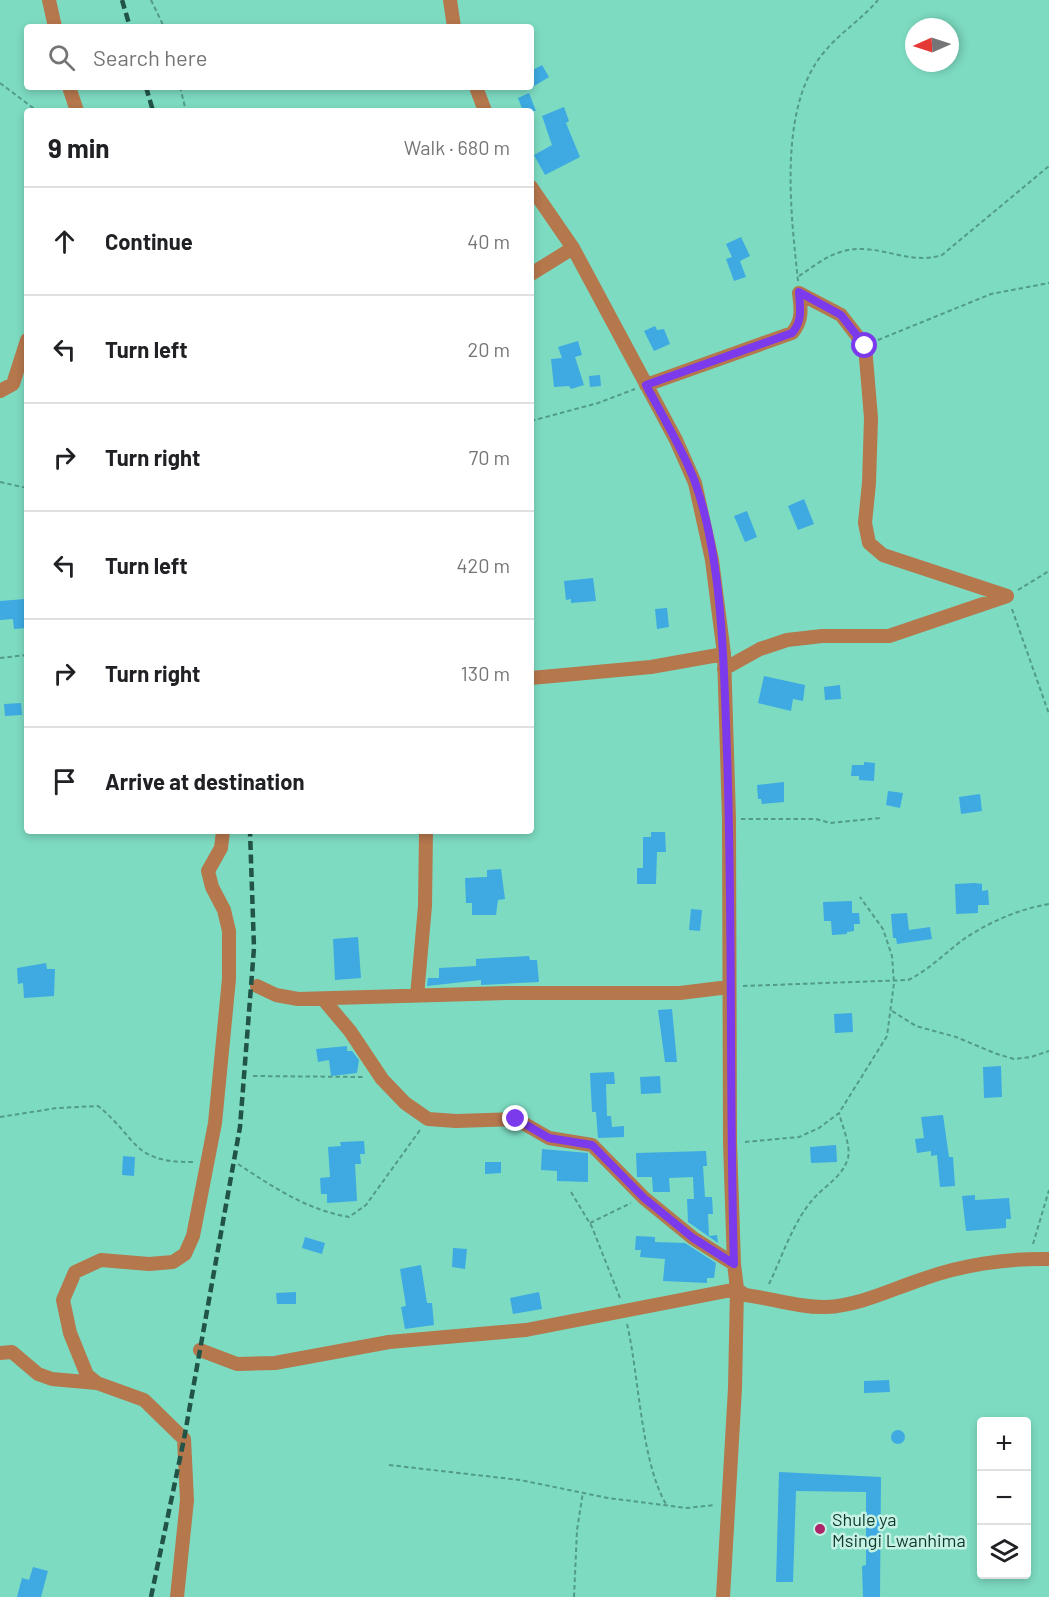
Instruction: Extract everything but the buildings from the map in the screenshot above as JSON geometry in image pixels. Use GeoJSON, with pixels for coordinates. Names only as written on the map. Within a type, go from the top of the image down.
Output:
{"type":"FeatureCollection","features":[{"type":"Feature","properties":{"kind":"street"},"geometry":{"type":"LineString","coordinates":[[49,0],[54,24]]}},
{"type":"Feature","properties":{"kind":"street"},"geometry":{"type":"LineString","coordinates":[[450,0],[454,24]]}},
{"type":"Feature","properties":{"kind":"street"},"geometry":{"type":"LineString","coordinates":[[70,90],[76,108]]}},
{"type":"Feature","properties":{"kind":"street"},"geometry":{"type":"LineString","coordinates":[[477,90],[484,108]]}},
{"type":"Feature","properties":{"kind":"street"},"geometry":{"type":"LineString","coordinates":[[534,191],[573,248],[676,440],[695,483],[712,560],[724,654],[729,819],[730,1142],[734,1264],[737,1289],[735,1388],[723,1597]]}},
{"type":"Feature","properties":{"kind":"street"},"geometry":{"type":"LineString","coordinates":[[534,272],[573,248]]}},
{"type":"Feature","properties":{"kind":"street"},"geometry":{"type":"LineString","coordinates":[[646,385],[792,333],[798,326],[801,314],[799,292]]}},
{"type":"Feature","properties":{"kind":"street"},"geometry":{"type":"LineString","coordinates":[[799,292],[841,315],[865,346],[871,418],[865,524],[869,543],[883,555],[1007,596]]}},
{"type":"Feature","properties":{"kind":"street"},"geometry":{"type":"LineString","coordinates":[[0,391],[13,384],[24,349]]}},
{"type":"Feature","properties":{"kind":"street"},"geometry":{"type":"LineString","coordinates":[[724,669],[760,650],[787,640],[822,636],[889,636],[1007,596]]}},
{"type":"Feature","properties":{"kind":"street"},"geometry":{"type":"LineString","coordinates":[[534,678],[651,667],[724,654]]}},
{"type":"Feature","properties":{"kind":"street"},"geometry":{"type":"LineString","coordinates":[[97,1383],[87,1375],[81,1364],[63,1300],[75,1272],[101,1260],[149,1264],[173,1262],[184,1254],[193,1236],[208,1161],[223,1061],[230,941],[224,910],[212,887],[208,871],[221,848],[223,834]]}},
{"type":"Feature","properties":{"kind":"street"},"geometry":{"type":"LineString","coordinates":[[417,996],[425,906],[426,834]]}},
{"type":"Feature","properties":{"kind":"street"},"geometry":{"type":"LineString","coordinates":[[257,986],[276,995],[298,999],[507,993],[680,993],[729,987]]}},
{"type":"Feature","properties":{"kind":"street"},"geometry":{"type":"LineString","coordinates":[[323,999],[350,1031],[382,1079],[405,1103],[428,1119],[456,1121],[516,1119],[549,1138],[592,1145],[644,1198],[693,1238],[734,1264]]}},
{"type":"Feature","properties":{"kind":"street"},"geometry":{"type":"LineString","coordinates":[[200,1350],[237,1364],[275,1363],[389,1342],[526,1329],[737,1289],[745,1294],[827,1307],[882,1294],[925,1278],[1028,1258],[1049,1259]]}},
{"type":"Feature","properties":{"kind":"street"},"geometry":{"type":"LineString","coordinates":[[0,1353],[12,1352],[38,1374],[52,1379],[97,1383],[144,1400],[184,1439],[187,1500],[177,1597]]}},
{"type":"Feature","properties":{"kind":"path"},"geometry":{"type":"LineString","coordinates":[[152,0],[163,24]]}},
{"type":"Feature","properties":{"kind":"path"},"geometry":{"type":"LineString","coordinates":[[799,292],[790,171],[793,126],[808,81],[824,52],[878,0]]}},
{"type":"Feature","properties":{"kind":"path"},"geometry":{"type":"LineString","coordinates":[[0,83],[32,108]]}},
{"type":"Feature","properties":{"kind":"path"},"geometry":{"type":"LineString","coordinates":[[181,90],[185,108]]}},
{"type":"Feature","properties":{"kind":"path"},"geometry":{"type":"LineString","coordinates":[[798,277],[826,258],[845,251],[864,249],[927,260],[942,255],[1049,166]]}},
{"type":"Feature","properties":{"kind":"path"},"geometry":{"type":"LineString","coordinates":[[865,346],[937,314],[991,294],[1049,284]]}},
{"type":"Feature","properties":{"kind":"path"},"geometry":{"type":"LineString","coordinates":[[534,420],[598,403],[646,385]]}},
{"type":"Feature","properties":{"kind":"path"},"geometry":{"type":"LineString","coordinates":[[0,482],[24,487]]}},
{"type":"Feature","properties":{"kind":"path"},"geometry":{"type":"LineString","coordinates":[[1049,571],[1007,596],[1049,714]]}},
{"type":"Feature","properties":{"kind":"path"},"geometry":{"type":"LineString","coordinates":[[0,658],[24,655]]}},
{"type":"Feature","properties":{"kind":"path"},"geometry":{"type":"LineString","coordinates":[[729,819],[816,819],[830,823],[882,818]]}},
{"type":"Feature","properties":{"kind":"path"},"geometry":{"type":"LineString","coordinates":[[730,1142],[768,1142],[799,1137],[819,1128],[838,1113],[878,1052],[886,1036],[892,1011],[894,983],[892,956],[883,929],[860,897]]}},
{"type":"Feature","properties":{"kind":"path"},"geometry":{"type":"LineString","coordinates":[[729,987],[894,983],[908,980],[922,974],[965,939],[994,922],[1049,904]]}},
{"type":"Feature","properties":{"kind":"path"},"geometry":{"type":"LineString","coordinates":[[892,1011],[916,1026],[1006,1056],[1031,1057],[1049,1051]]}},
{"type":"Feature","properties":{"kind":"path"},"geometry":{"type":"LineString","coordinates":[[253,1076],[382,1079]]}},
{"type":"Feature","properties":{"kind":"path"},"geometry":{"type":"LineString","coordinates":[[0,1117],[57,1108],[98,1106],[146,1155],[178,1162],[208,1161]]}},
{"type":"Feature","properties":{"kind":"path"},"geometry":{"type":"LineString","coordinates":[[762,1297],[803,1211],[817,1194],[833,1182],[848,1158],[847,1140],[838,1113]]}},
{"type":"Feature","properties":{"kind":"path"},"geometry":{"type":"LineString","coordinates":[[238,1164],[279,1191],[326,1213],[349,1217],[366,1205],[428,1119]]}},
{"type":"Feature","properties":{"kind":"path"},"geometry":{"type":"LineString","coordinates":[[1028,1258],[1049,1190]]}},
{"type":"Feature","properties":{"kind":"path"},"geometry":{"type":"LineString","coordinates":[[571,1192],[590,1223],[624,1310],[638,1375],[651,1465],[659,1492],[666,1504]]}},
{"type":"Feature","properties":{"kind":"path"},"geometry":{"type":"LineString","coordinates":[[590,1223],[644,1198]]}},
{"type":"Feature","properties":{"kind":"path"},"geometry":{"type":"LineString","coordinates":[[389,1465],[519,1480],[608,1498],[687,1508],[708,1507],[728,1498]]}},
{"type":"Feature","properties":{"kind":"path"},"geometry":{"type":"LineString","coordinates":[[574,1597],[577,1530],[584,1492]]}},
{"type":"Feature","properties":{"kind":"railway"},"geometry":{"type":"LineString","coordinates":[[122,0],[129,24]]}},
{"type":"Feature","properties":{"kind":"railway"},"geometry":{"type":"LineString","coordinates":[[147,90],[152,108]]}},
{"type":"Feature","properties":{"kind":"railway"},"geometry":{"type":"LineString","coordinates":[[151,1597],[184,1439],[240,1127],[254,948],[250,834]]}},
{"type":"Feature","properties":{"kind":"place","name":"Shule ya Msingi Lwanhima"},"geometry":{"type":"Point","coordinates":[820,1529]}},
{"type":"Feature","properties":{"kind":"route"},"geometry":{"type":"LineString","coordinates":[[516,1119],[538,1134],[549,1138],[592,1145],[644,1198],[693,1238],[734,1264],[730,1142],[729,819],[724,654],[712,560],[695,483],[676,440],[646,385],[792,333],[798,326],[801,314],[799,292],[841,315],[865,346]]}}]}
